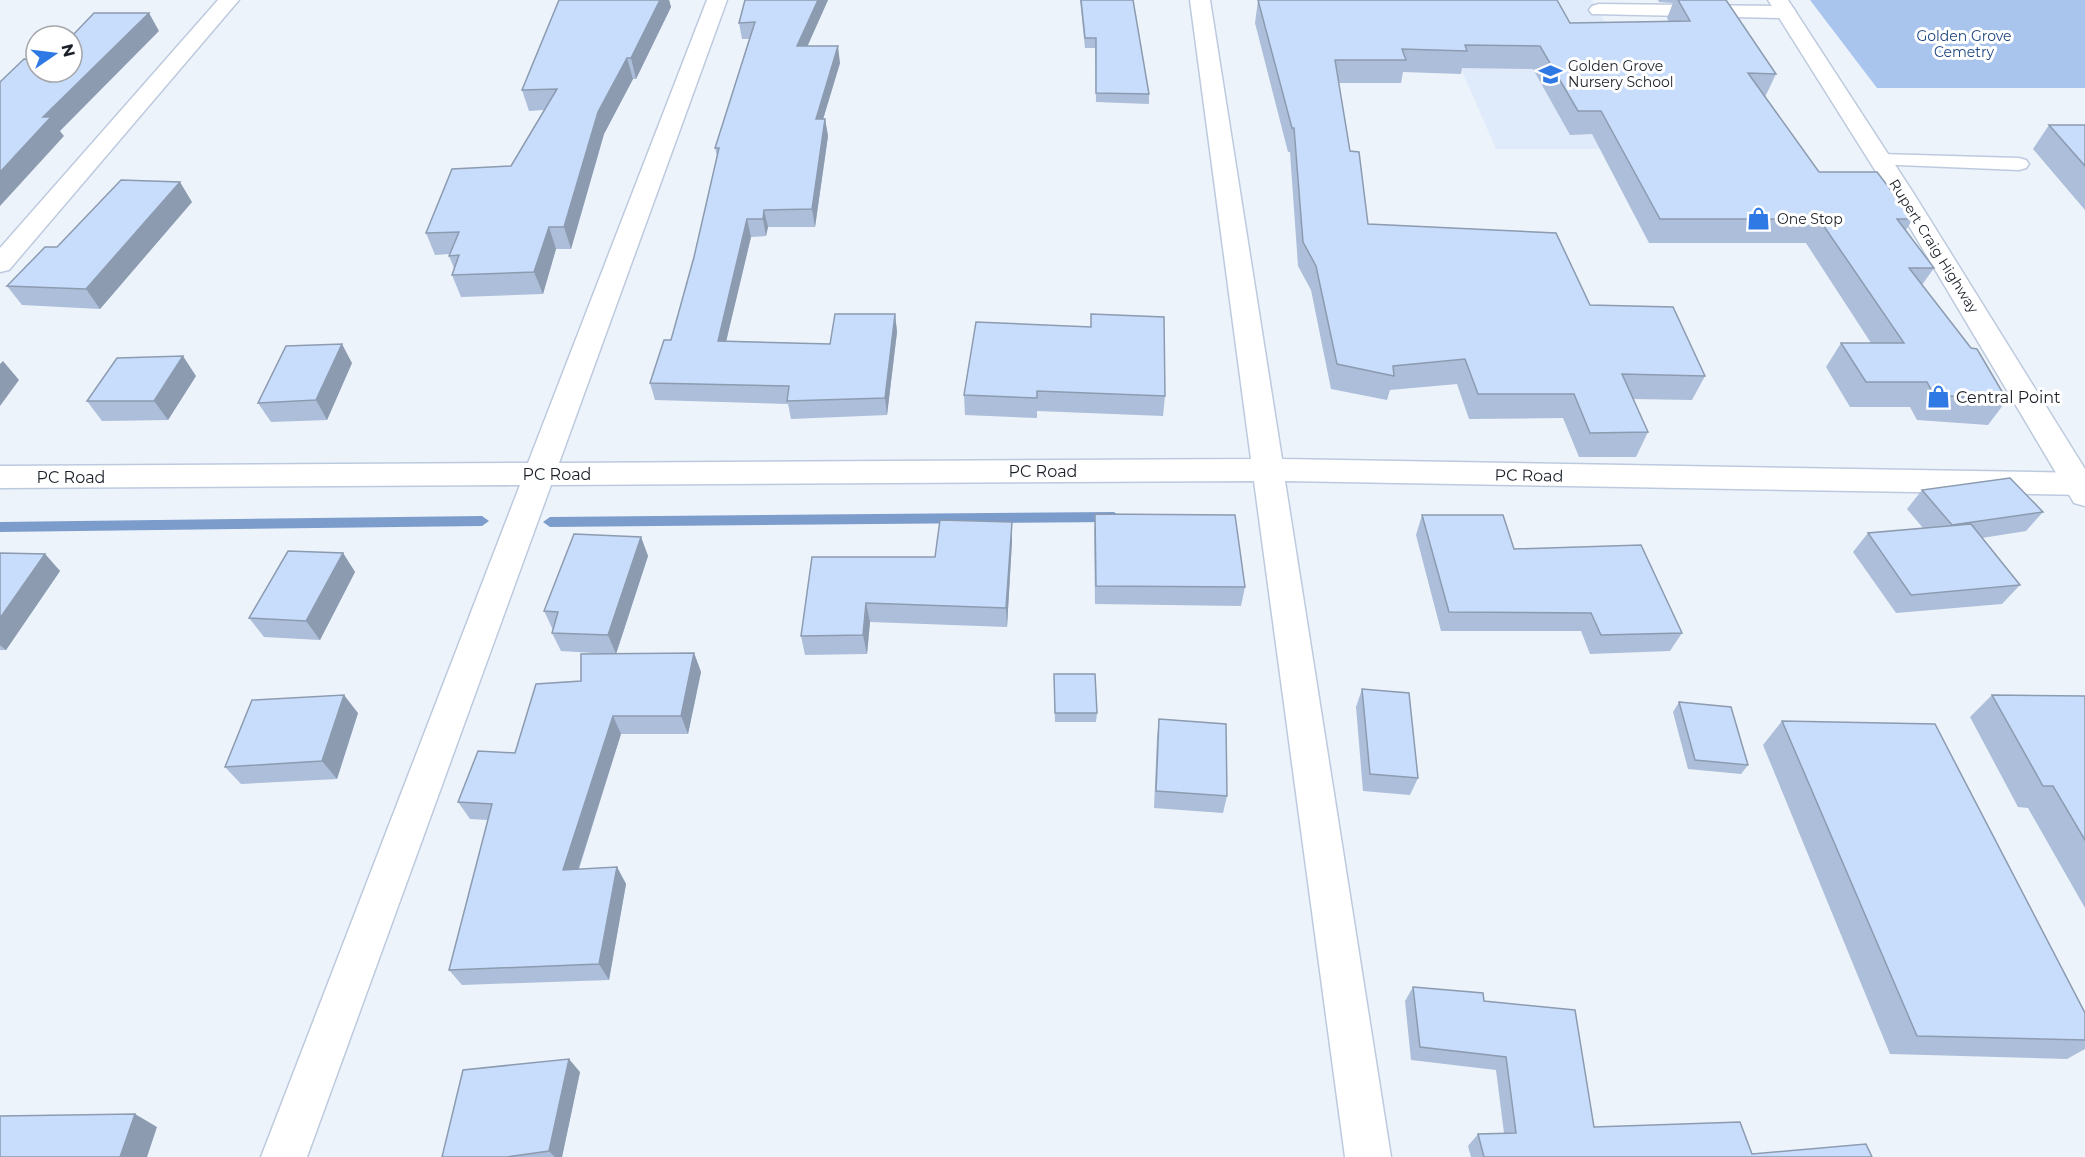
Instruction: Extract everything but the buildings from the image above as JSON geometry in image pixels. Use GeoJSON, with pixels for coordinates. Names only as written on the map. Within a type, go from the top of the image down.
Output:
{"type":"FeatureCollection","features":[{"type":"Feature","properties":{"kind":"street"},"geometry":{"type":"LineString","coordinates":[[0,264],[229,0]]}},
{"type":"Feature","properties":{"kind":"street"},"geometry":{"type":"LineString","coordinates":[[284,1157],[717,0]]}},
{"type":"Feature","properties":{"kind":"street"},"geometry":{"type":"LineString","coordinates":[[1200,0],[1368,1157]]}},
{"type":"Feature","properties":{"kind":"street"},"geometry":{"type":"LineString","coordinates":[[1599,10],[1782,6]]}},
{"type":"Feature","properties":{"kind":"street","name":"Rupert Craig Highway"},"geometry":{"type":"LineString","coordinates":[[1782,6],[1881,160],[2083,487]]}},
{"type":"Feature","properties":{"kind":"street","name":"PC Road"},"geometry":{"type":"LineString","coordinates":[[0,477],[1270,470],[2083,487]]}},
{"type":"Feature","properties":{"kind":"lane"},"geometry":{"type":"LineString","coordinates":[[1881,160],[2019,164]]}},
{"type":"Feature","properties":{"kind":"shaded area","name":"Golden Grove Nursery School"},"geometry":{"type":"Polygon","coordinates":[[[1431,0],[1592,0],[1682,149],[1496,149],[1431,0]]]}},
{"type":"Feature","properties":{"kind":"green space","name":"Golden Grove Cemetry"},"geometry":{"type":"Polygon","coordinates":[[[1810,0],[2085,0],[2085,88],[1877,88],[1810,0]]]}},
{"type":"Feature","properties":{"kind":"waterway"},"geometry":{"type":"LineString","coordinates":[[550,522],[1114,517]]}},
{"type":"Feature","properties":{"kind":"waterway"},"geometry":{"type":"LineString","coordinates":[[0,527],[482,521]]}},
{"type":"Feature","properties":{"kind":"place","name":"Golden Grove Nursery School"},"geometry":{"type":"Point","coordinates":[1550,74]}},
{"type":"Feature","properties":{"kind":"place","name":"One Stop"},"geometry":{"type":"Point","coordinates":[1759,219]}},
{"type":"Feature","properties":{"kind":"place","name":"Central Point"},"geometry":{"type":"Point","coordinates":[1938,397]}}]}
